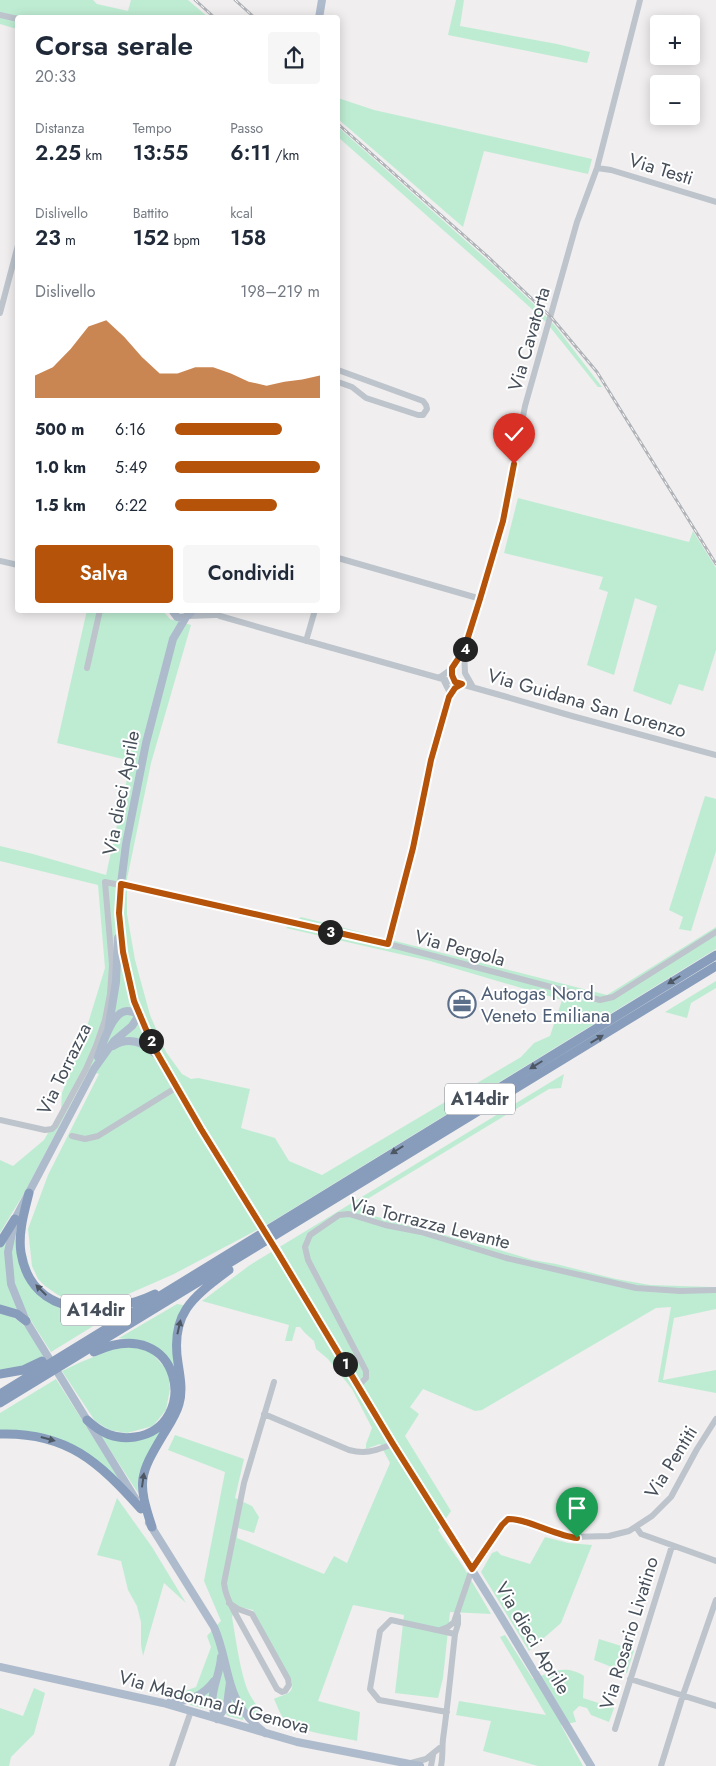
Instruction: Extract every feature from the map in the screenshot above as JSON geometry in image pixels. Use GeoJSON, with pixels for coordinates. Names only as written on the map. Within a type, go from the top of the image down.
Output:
{"type":"FeatureCollection","features":[{"type":"Feature","properties":{"kind":"highway","name":"A14dir"},"geometry":{"type":"LineString","coordinates":[[0,1394],[716,955]]}},
{"type":"Feature","properties":{"kind":"highway","name":"A14dir"},"geometry":{"type":"LineString","coordinates":[[0,1403],[716,966]]}},
{"type":"Feature","properties":{"kind":"highway","name":"A14dir"},"geometry":{"type":"LineString","coordinates":[[29,1193],[21,1236],[21,1253],[26,1268],[34,1283],[47,1296],[74,1308],[104,1309],[147,1298],[211,1260],[244,1244]]}},
{"type":"Feature","properties":{"kind":"highway","name":"A14dir"},"geometry":{"type":"LineString","coordinates":[[0,1242],[15,1219]]}},
{"type":"Feature","properties":{"kind":"highway","name":"A14dir"},"geometry":{"type":"LineString","coordinates":[[152,1527],[142,1495],[142,1480],[151,1454],[170,1424],[180,1403],[181,1386],[176,1346],[178,1330],[184,1312],[201,1291],[302,1219]]}},
{"type":"Feature","properties":{"kind":"highway"},"geometry":{"type":"LineString","coordinates":[[0,1309],[17,1314],[26,1321]]}},
{"type":"Feature","properties":{"kind":"highway","name":"A14dir"},"geometry":{"type":"LineString","coordinates":[[0,1374],[10,1374],[34,1366],[72,1344],[116,1323]]}},
{"type":"Feature","properties":{"kind":"highway","name":"A14dir"},"geometry":{"type":"LineString","coordinates":[[23,1389],[114,1343],[128,1342],[150,1348],[168,1365],[173,1375],[175,1394],[171,1410],[156,1429],[141,1436],[129,1438],[114,1437],[86,1420]]}},
{"type":"Feature","properties":{"kind":"highway","name":"A14dir"},"geometry":{"type":"LineString","coordinates":[[0,1434],[47,1438],[77,1451],[104,1470],[141,1509]]}},
{"type":"Feature","properties":{"kind":"main road"},"geometry":{"type":"LineString","coordinates":[[320,15],[322,0]]}},
{"type":"Feature","properties":{"kind":"main road","name":"Via dieci Aprile"},"geometry":{"type":"LineString","coordinates":[[172,613],[173,639],[146,743],[126,844],[121,884],[119,913],[123,952],[139,1015],[159,1058],[176,1087],[393,1444],[472,1569],[589,1764]]}},
{"type":"Feature","properties":{"kind":"main road"},"geometry":{"type":"LineString","coordinates":[[173,613],[180,618],[189,614]]}},
{"type":"Feature","properties":{"kind":"main road","name":"Via dieci Aprile"},"geometry":{"type":"LineString","coordinates":[[173,639],[189,614]]}},
{"type":"Feature","properties":{"kind":"main road","name":"A14dir"},"geometry":{"type":"LineString","coordinates":[[108,1031],[116,982],[119,913]]}},
{"type":"Feature","properties":{"kind":"main road","name":"A14dir"},"geometry":{"type":"LineString","coordinates":[[94,1069],[108,1031],[115,1018],[122,1012],[128,1011],[139,1015],[132,1026],[114,1041],[94,1069],[15,1219],[9,1243],[9,1273],[14,1294],[26,1321],[214,1627],[240,1707],[251,1721],[265,1733]]}},
{"type":"Feature","properties":{"kind":"main road"},"geometry":{"type":"LineString","coordinates":[[107,1050],[122,1041],[133,1041],[147,1045],[159,1058]]}},
{"type":"Feature","properties":{"kind":"main road","name":"A14dir"},"geometry":{"type":"LineString","coordinates":[[221,1647],[221,1665],[213,1693],[212,1705],[217,1718],[227,1705],[230,1680]]}},
{"type":"Feature","properties":{"kind":"main road","name":"Via Madonna di Genova"},"geometry":{"type":"LineString","coordinates":[[0,1667],[164,1703],[297,1742],[420,1766]]}},
{"type":"Feature","properties":{"kind":"main road"},"geometry":{"type":"LineString","coordinates":[[164,1703],[181,1702],[199,1696],[208,1690],[218,1675]]}},
{"type":"Feature","properties":{"kind":"street","name":"Via Cavatorta"},"geometry":{"type":"LineString","coordinates":[[473,687],[465,670],[464,650],[503,521],[526,406],[577,222],[597,168],[640,0]]}},
{"type":"Feature","properties":{"kind":"street"},"geometry":{"type":"LineString","coordinates":[[0,15],[15,18]]}},
{"type":"Feature","properties":{"kind":"street","name":"Via Testi"},"geometry":{"type":"LineString","coordinates":[[597,168],[611,170],[716,202]]}},
{"type":"Feature","properties":{"kind":"street"},"geometry":{"type":"LineString","coordinates":[[0,313],[15,256]]}},
{"type":"Feature","properties":{"kind":"street"},"geometry":{"type":"LineString","coordinates":[[340,371],[423,402],[427,409],[423,415],[418,415],[366,398],[352,388],[340,383]]}},
{"type":"Feature","properties":{"kind":"street"},"geometry":{"type":"LineString","coordinates":[[340,559],[480,599]]}},
{"type":"Feature","properties":{"kind":"street"},"geometry":{"type":"LineString","coordinates":[[0,561],[15,564]]}},
{"type":"Feature","properties":{"kind":"street"},"geometry":{"type":"LineString","coordinates":[[87,668],[100,613]]}},
{"type":"Feature","properties":{"kind":"street"},"geometry":{"type":"LineString","coordinates":[[214,613],[220,616]]}},
{"type":"Feature","properties":{"kind":"street"},"geometry":{"type":"LineString","coordinates":[[306,640],[314,613]]}},
{"type":"Feature","properties":{"kind":"street"},"geometry":{"type":"LineString","coordinates":[[189,614],[220,616]]}},
{"type":"Feature","properties":{"kind":"street","name":"Via Guidana San Lorenzo"},"geometry":{"type":"LineString","coordinates":[[220,616],[572,716],[716,754]]}},
{"type":"Feature","properties":{"kind":"street"},"geometry":{"type":"LineString","coordinates":[[449,697],[449,692],[441,678],[452,668],[464,650]]}},
{"type":"Feature","properties":{"kind":"street"},"geometry":{"type":"LineString","coordinates":[[452,668],[452,675],[458,683]]}},
{"type":"Feature","properties":{"kind":"street"},"geometry":{"type":"LineString","coordinates":[[388,944],[417,832],[431,760],[449,697],[465,670]]}},
{"type":"Feature","properties":{"kind":"street","name":"Via Pergola"},"geometry":{"type":"LineString","coordinates":[[105,882],[388,944],[600,1000],[608,1000],[716,932]]}},
{"type":"Feature","properties":{"kind":"street","name":"Via Torrazza"},"geometry":{"type":"LineString","coordinates":[[0,1120],[45,1130],[52,1129],[58,1122],[96,1046],[105,1020],[112,965],[105,882]]}},
{"type":"Feature","properties":{"kind":"street"},"geometry":{"type":"LineString","coordinates":[[72,1136],[85,1139],[98,1136],[176,1087]]}},
{"type":"Feature","properties":{"kind":"street","name":"Via Torrazza Levante"},"geometry":{"type":"LineString","coordinates":[[358,1386],[366,1378],[366,1371],[308,1260],[305,1250],[310,1235],[339,1215],[349,1214],[385,1225],[421,1232],[506,1258],[636,1288],[680,1291],[716,1290]]}},
{"type":"Feature","properties":{"kind":"street"},"geometry":{"type":"LineString","coordinates":[[230,1603],[238,1609],[252,1614],[288,1679],[289,1685],[285,1692],[277,1689],[230,1603],[224,1583],[244,1483],[274,1382]]}},
{"type":"Feature","properties":{"kind":"street"},"geometry":{"type":"LineString","coordinates":[[264,1414],[349,1450],[361,1453],[374,1451],[393,1444]]}},
{"type":"Feature","properties":{"kind":"street","name":"Via Pentiti"},"geometry":{"type":"LineString","coordinates":[[472,1569],[508,1519],[518,1520],[562,1535],[577,1538],[609,1536],[636,1527],[652,1516],[671,1497],[697,1448],[716,1419]]}},
{"type":"Feature","properties":{"kind":"street"},"geometry":{"type":"LineString","coordinates":[[636,1527],[641,1534],[716,1561]]}},
{"type":"Feature","properties":{"kind":"street","name":"Via Rosario Livatino"},"geometry":{"type":"LineString","coordinates":[[615,1729],[672,1546]]}},
{"type":"Feature","properties":{"kind":"street"},"geometry":{"type":"LineString","coordinates":[[440,1630],[454,1622],[472,1569]]}},
{"type":"Feature","properties":{"kind":"street"},"geometry":{"type":"LineString","coordinates":[[661,1766],[716,1600]]}},
{"type":"Feature","properties":{"kind":"street"},"geometry":{"type":"LineString","coordinates":[[238,1618],[245,1611]]}},
{"type":"Feature","properties":{"kind":"street"},"geometry":{"type":"LineString","coordinates":[[441,1766],[458,1612]]}},
{"type":"Feature","properties":{"kind":"street"},"geometry":{"type":"LineString","coordinates":[[447,1712],[379,1700],[370,1689],[380,1631],[391,1620],[455,1634]]}},
{"type":"Feature","properties":{"kind":"street"},"geometry":{"type":"LineString","coordinates":[[630,1679],[716,1706]]}},
{"type":"Feature","properties":{"kind":"street"},"geometry":{"type":"LineString","coordinates":[[172,1766],[191,1711]]}},
{"type":"Feature","properties":{"kind":"street"},"geometry":{"type":"LineString","coordinates":[[409,1765],[433,1754],[442,1746]]}},
{"type":"Feature","properties":{"kind":"street"},"geometry":{"type":"LineString","coordinates":[[432,1766],[433,1754]]}},
{"type":"Feature","properties":{"kind":"street"},"geometry":{"type":"LineString","coordinates":[[442,1758],[446,1766]]}},
{"type":"Feature","properties":{"kind":"green space"},"geometry":{"type":"Polygon","coordinates":[[[0,0],[93,0],[97,4],[128,11],[131,0],[188,0],[206,15],[15,15],[15,28],[0,24],[0,0]]]}},
{"type":"Feature","properties":{"kind":"green space"},"geometry":{"type":"Polygon","coordinates":[[[456,0],[464,0],[460,26],[590,52],[587,63],[448,35],[456,0]]]}},
{"type":"Feature","properties":{"kind":"green space"},"geometry":{"type":"Polygon","coordinates":[[[340,99],[374,110],[592,159],[588,174],[484,151],[463,227],[340,121],[340,99]]]}},
{"type":"Feature","properties":{"kind":"green space"},"geometry":{"type":"Polygon","coordinates":[[[340,129],[494,266],[543,313],[602,387],[598,387],[546,322],[340,139],[340,129]]]}},
{"type":"Feature","properties":{"kind":"green space"},"geometry":{"type":"Polygon","coordinates":[[[518,498],[689,542],[693,531],[716,568],[716,650],[703,691],[679,684],[671,705],[633,691],[657,606],[635,598],[614,675],[587,665],[608,592],[599,589],[603,577],[504,553],[518,498]]]}},
{"type":"Feature","properties":{"kind":"green space"},"geometry":{"type":"Polygon","coordinates":[[[86,613],[165,613],[170,619],[191,625],[151,763],[127,879],[127,914],[135,960],[150,1015],[166,1052],[182,1074],[191,1079],[198,1078],[250,1089],[241,1128],[275,1138],[289,1161],[322,1175],[521,1057],[534,1043],[550,1036],[562,1000],[430,961],[286,928],[301,917],[607,995],[716,927],[716,949],[268,1224],[174,1274],[117,1299],[86,1303],[72,1301],[58,1295],[38,1279],[32,1266],[28,1229],[48,1175],[99,1074],[88,1071],[26,1190],[0,1233],[0,1160],[13,1166],[44,1140],[61,1110],[62,1093],[86,1030],[105,968],[98,885],[0,861],[0,846],[106,875],[131,761],[57,743],[86,613]]]}},
{"type":"Feature","properties":{"kind":"green space"},"geometry":{"type":"Polygon","coordinates":[[[705,796],[716,799],[716,851],[691,931],[679,929],[683,917],[669,910],[705,796]]]}},
{"type":"Feature","properties":{"kind":"green space"},"geometry":{"type":"Polygon","coordinates":[[[716,981],[716,988],[691,1003],[687,1018],[665,1012],[716,981]]]}},
{"type":"Feature","properties":{"kind":"green space"},"geometry":{"type":"Polygon","coordinates":[[[564,1074],[561,1088],[549,1089],[364,1201],[361,1209],[363,1213],[533,1260],[616,1279],[650,1285],[711,1287],[716,1292],[716,1309],[674,1318],[663,1380],[716,1370],[716,1393],[658,1382],[671,1307],[656,1308],[482,1410],[475,1411],[423,1389],[410,1407],[419,1414],[405,1436],[451,1511],[438,1530],[464,1568],[491,1614],[450,1612],[443,1678],[438,1698],[395,1693],[404,1615],[353,1605],[318,1701],[360,1712],[357,1741],[309,1731],[283,1718],[274,1699],[290,1692],[292,1682],[253,1610],[244,1608],[234,1611],[232,1617],[246,1686],[266,1720],[243,1715],[243,1720],[228,1716],[226,1714],[227,1711],[218,1713],[215,1708],[209,1706],[206,1709],[190,1705],[190,1702],[169,1697],[196,1687],[211,1647],[207,1636],[221,1621],[204,1581],[225,1472],[168,1450],[175,1435],[244,1459],[235,1498],[252,1506],[259,1517],[254,1533],[238,1528],[237,1538],[324,1574],[334,1556],[347,1563],[390,1463],[380,1444],[366,1449],[372,1428],[352,1389],[328,1359],[316,1349],[314,1341],[300,1327],[296,1327],[292,1341],[285,1341],[289,1325],[202,1301],[250,1265],[564,1074]]]}},
{"type":"Feature","properties":{"kind":"green space"},"geometry":{"type":"Polygon","coordinates":[[[15,1230],[19,1230],[37,1293],[59,1308],[75,1313],[105,1313],[121,1309],[51,1352],[24,1308],[14,1283],[11,1250],[15,1230]]]}},
{"type":"Feature","properties":{"kind":"green space"},"geometry":{"type":"Polygon","coordinates":[[[8,1236],[19,1311],[0,1306],[0,1249],[5,1237],[8,1236]]]}},
{"type":"Feature","properties":{"kind":"green space"},"geometry":{"type":"Polygon","coordinates":[[[177,1304],[183,1305],[173,1334],[174,1367],[163,1353],[151,1345],[119,1338],[177,1304]]]}},
{"type":"Feature","properties":{"kind":"green space"},"geometry":{"type":"Polygon","coordinates":[[[0,1314],[8,1315],[27,1329],[43,1357],[26,1366],[0,1371],[0,1314]]]}},
{"type":"Feature","properties":{"kind":"green space"},"geometry":{"type":"Polygon","coordinates":[[[125,1344],[149,1350],[168,1371],[170,1389],[166,1410],[153,1426],[127,1433],[109,1430],[95,1421],[62,1371],[125,1344]]]}},
{"type":"Feature","properties":{"kind":"green space"},"geometry":{"type":"Polygon","coordinates":[[[56,1379],[119,1478],[117,1479],[57,1438],[34,1432],[0,1430],[0,1413],[56,1379]]]}},
{"type":"Feature","properties":{"kind":"green space"},"geometry":{"type":"Polygon","coordinates":[[[162,1429],[139,1473],[138,1493],[99,1433],[114,1439],[162,1429]]]}},
{"type":"Feature","properties":{"kind":"green space"},"geometry":{"type":"Polygon","coordinates":[[[117,1498],[152,1547],[186,1603],[164,1583],[143,1656],[141,1622],[137,1606],[128,1590],[121,1561],[97,1555],[117,1498]]]}},
{"type":"Feature","properties":{"kind":"green space"},"geometry":{"type":"Polygon","coordinates":[[[545,1537],[568,1543],[592,1545],[561,1623],[529,1651],[481,1572],[492,1553],[497,1551],[501,1555],[530,1564],[545,1537]]]}},
{"type":"Feature","properties":{"kind":"green space"},"geometry":{"type":"Polygon","coordinates":[[[505,1635],[533,1679],[558,1670],[577,1672],[584,1676],[583,1698],[614,1708],[609,1722],[591,1715],[587,1708],[579,1706],[573,1712],[576,1722],[561,1725],[583,1766],[538,1766],[483,1751],[491,1721],[456,1715],[459,1701],[546,1715],[500,1637],[505,1635]]]}},
{"type":"Feature","properties":{"kind":"green space"},"geometry":{"type":"Polygon","coordinates":[[[599,1639],[634,1650],[627,1673],[594,1660],[599,1639]]]}},
{"type":"Feature","properties":{"kind":"green space"},"geometry":{"type":"Polygon","coordinates":[[[34,1688],[45,1693],[34,1734],[11,1757],[9,1766],[0,1766],[0,1708],[23,1716],[34,1688]]]}},
{"type":"Feature","properties":{"kind":"railway"},"geometry":{"type":"LineString","coordinates":[[195,0],[212,15]]}},
{"type":"Feature","properties":{"kind":"railway"},"geometry":{"type":"LineString","coordinates":[[235,0],[252,15]]}},
{"type":"Feature","properties":{"kind":"railway"},"geometry":{"type":"LineString","coordinates":[[340,126],[486,255],[551,317],[597,372],[716,564]]}},
{"type":"Feature","properties":{"kind":"place","name":"Autogas Nord Veneto Emiliana"},"geometry":{"type":"Point","coordinates":[462,1004]}},
{"type":"Feature","properties":{"kind":"route"},"geometry":{"type":"LineString","coordinates":[[514,464],[503,521],[480,599],[464,650],[452,668],[455,682],[462,684],[455,688],[449,697],[431,760],[419,823],[388,944],[121,884],[119,913],[123,952],[134,1001],[159,1058],[393,1444],[472,1569],[505,1521],[511,1518],[577,1538]]}}]}
